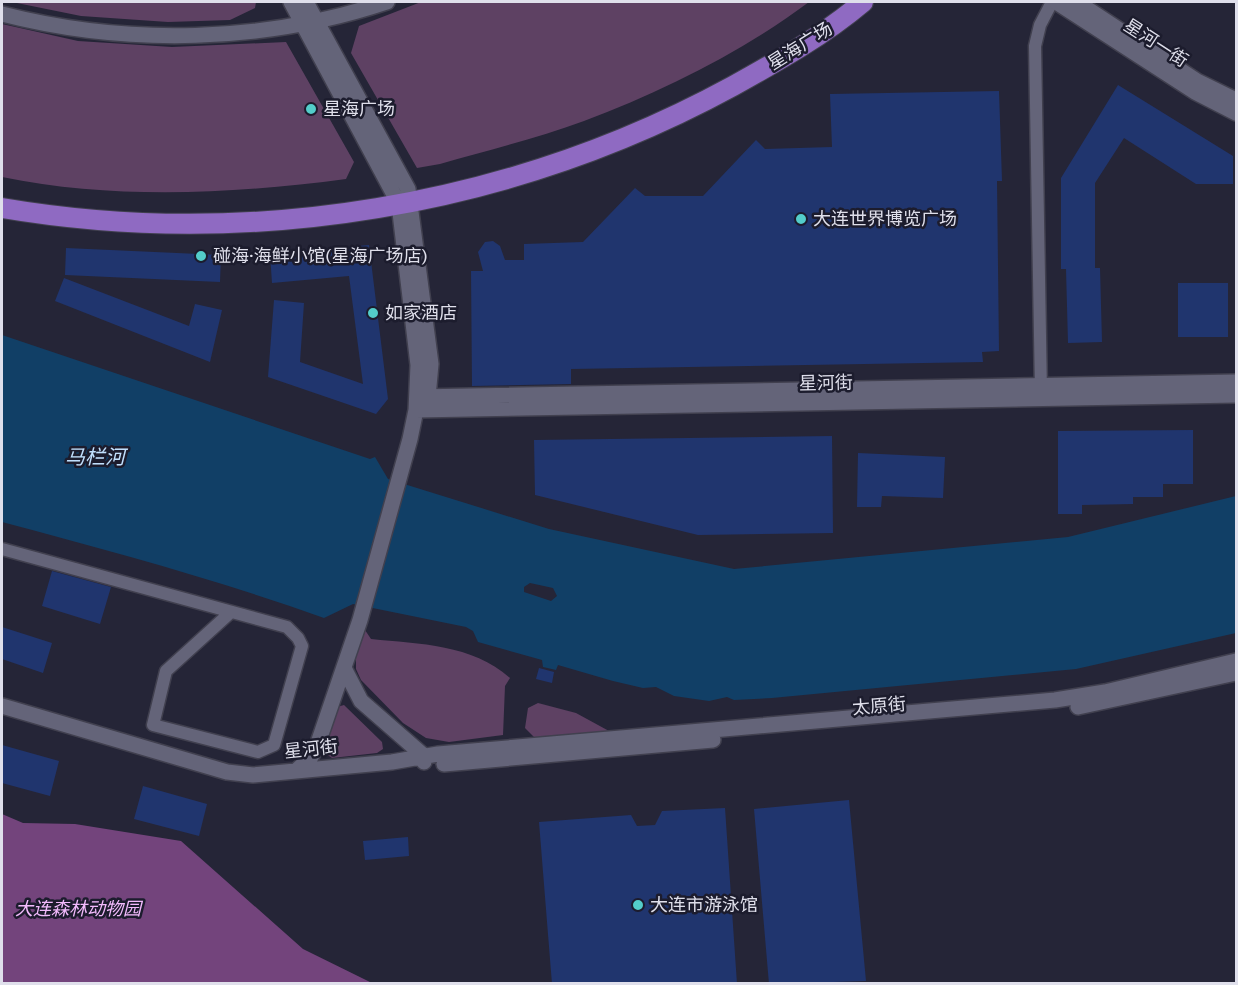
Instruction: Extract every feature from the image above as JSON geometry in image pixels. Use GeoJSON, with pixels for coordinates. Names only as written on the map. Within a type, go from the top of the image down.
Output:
{"type":"FeatureCollection","features":[{"type":"Feature","properties":{"kind":"highway","name":"星海广场"},"geometry":{"type":"LineString","coordinates":[[2,208],[113,222],[194,225],[314,218],[403,197],[564,148],[627,123],[688,96],[749,63],[844,2]]}},
{"type":"Feature","properties":{"kind":"highway","name":"星海广场"},"geometry":{"type":"LineString","coordinates":[[2,195],[75,206],[194,212],[304,206],[403,197],[504,180],[633,134],[695,106],[826,30],[863,2]]}},
{"type":"Feature","properties":{"kind":"street"},"geometry":{"type":"LineString","coordinates":[[291,2],[309,21],[403,197],[420,401],[360,620],[317,746],[311,757],[297,770]]}},
{"type":"Feature","properties":{"kind":"street"},"geometry":{"type":"LineString","coordinates":[[306,2],[309,21]]}},
{"type":"Feature","properties":{"kind":"street"},"geometry":{"type":"LineString","coordinates":[[2,14],[38,22],[129,35],[231,33],[309,21],[387,2]]}},
{"type":"Feature","properties":{"kind":"street"},"geometry":{"type":"LineString","coordinates":[[1041,392],[1035,46],[1040,25],[1054,2]]}},
{"type":"Feature","properties":{"kind":"street","name":"星河一街"},"geometry":{"type":"LineString","coordinates":[[1054,2],[1195,92],[1236,113]]}},
{"type":"Feature","properties":{"kind":"street","name":"星河一街"},"geometry":{"type":"LineString","coordinates":[[1077,2],[1197,81],[1236,100]]}},
{"type":"Feature","properties":{"kind":"street","name":"星河街"},"geometry":{"type":"LineString","coordinates":[[1041,392],[1236,382]]}},
{"type":"Feature","properties":{"kind":"street","name":"星河街"},"geometry":{"type":"LineString","coordinates":[[420,401],[1041,392],[1236,395]]}},
{"type":"Feature","properties":{"kind":"street"},"geometry":{"type":"LineString","coordinates":[[2,549],[287,627],[298,638],[302,646],[274,745],[258,752],[153,725],[166,671],[231,612]]}},
{"type":"Feature","properties":{"kind":"street","name":"太原街"},"geometry":{"type":"LineString","coordinates":[[633,737],[1056,700],[1105,692],[1236,661]]}},
{"type":"Feature","properties":{"kind":"street"},"geometry":{"type":"LineString","coordinates":[[344,668],[361,701],[424,761]]}},
{"type":"Feature","properties":{"kind":"street","name":"太原街"},"geometry":{"type":"LineString","coordinates":[[521,758],[1064,708],[1107,702],[1236,673]]}},
{"type":"Feature","properties":{"kind":"street","name":"星河街"},"geometry":{"type":"LineString","coordinates":[[2,706],[227,772],[253,774],[392,762],[521,758]]}},
{"type":"Feature","properties":{"kind":"street","name":"星河街"},"geometry":{"type":"LineString","coordinates":[[2,714],[237,781],[633,737]]}},
{"type":"Feature","properties":{"kind":"shaded area"},"geometry":{"type":"Polygon","coordinates":[[[12,2],[256,2],[255,8],[230,20],[168,22],[81,16],[12,2]]]}},
{"type":"Feature","properties":{"kind":"shaded area"},"geometry":{"type":"Polygon","coordinates":[[[421,2],[809,2],[729,54],[643,97],[567,127],[440,164],[417,168],[351,53],[359,26],[421,2]]]}},
{"type":"Feature","properties":{"kind":"shaded area"},"geometry":{"type":"Polygon","coordinates":[[[2,24],[78,41],[172,47],[286,42],[354,162],[346,179],[217,191],[130,192],[44,184],[2,177],[2,24]]]}},
{"type":"Feature","properties":{"kind":"shaded area"},"geometry":{"type":"Polygon","coordinates":[[[363,627],[371,639],[426,645],[462,652],[479,658],[510,678],[505,686],[503,735],[449,742],[426,738],[403,723],[361,680],[356,669],[356,651],[363,627]]]}},
{"type":"Feature","properties":{"kind":"shaded area"},"geometry":{"type":"Polygon","coordinates":[[[538,703],[576,713],[609,731],[536,739],[525,728],[528,708],[538,703]]]}},
{"type":"Feature","properties":{"kind":"shaded area"},"geometry":{"type":"Polygon","coordinates":[[[344,705],[382,742],[383,749],[377,753],[332,758],[326,754],[323,747],[337,707],[344,705]]]}},
{"type":"Feature","properties":{"kind":"green space","name":"大连森林动物园"},"geometry":{"type":"Polygon","coordinates":[[[2,814],[23,823],[75,824],[181,841],[303,949],[372,983],[2,983],[2,814]]]}},
{"type":"Feature","properties":{"kind":"water","name":"马栏河"},"geometry":{"type":"Polygon","coordinates":[[[2,335],[370,459],[375,457],[388,479],[549,529],[734,569],[1068,537],[1236,496],[1236,633],[1076,669],[772,698],[734,700],[727,697],[709,701],[674,696],[656,687],[643,688],[558,665],[556,670],[543,667],[542,660],[478,642],[473,631],[466,627],[353,604],[324,618],[124,555],[2,522],[2,335]],[[530,583],[524,587],[524,592],[551,601],[557,596],[553,588],[530,583]]]}},
{"type":"Feature","properties":{"kind":"building"},"geometry":{"type":"Polygon","coordinates":[[[1118,85],[1233,156],[1233,184],[1196,184],[1124,138],[1095,183],[1095,268],[1100,268],[1102,342],[1068,343],[1066,269],[1061,269],[1061,178],[1118,85]]]}},
{"type":"Feature","properties":{"kind":"building","name":"大连世界博览广场"},"geometry":{"type":"Polygon","coordinates":[[[999,91],[1002,181],[997,181],[999,351],[982,352],[983,362],[571,369],[571,384],[472,386],[471,271],[483,271],[478,252],[485,242],[493,241],[500,246],[505,260],[524,260],[524,244],[583,242],[635,188],[645,196],[703,196],[756,140],[765,149],[832,147],[830,94],[999,91]]]}},
{"type":"Feature","properties":{"kind":"building"},"geometry":{"type":"Polygon","coordinates":[[[369,245],[388,399],[376,414],[268,377],[274,300],[304,303],[300,362],[363,384],[349,276],[272,283],[270,254],[369,245]]]}},
{"type":"Feature","properties":{"kind":"building"},"geometry":{"type":"Polygon","coordinates":[[[66,248],[221,255],[220,282],[65,275],[66,248]]]}},
{"type":"Feature","properties":{"kind":"building"},"geometry":{"type":"Polygon","coordinates":[[[64,278],[189,326],[195,304],[222,310],[210,362],[55,301],[64,278]]]}},
{"type":"Feature","properties":{"kind":"building"},"geometry":{"type":"Polygon","coordinates":[[[1178,283],[1228,283],[1228,337],[1178,337],[1178,283]]]}},
{"type":"Feature","properties":{"kind":"building"},"geometry":{"type":"Polygon","coordinates":[[[1193,430],[1193,484],[1163,484],[1163,497],[1133,497],[1133,504],[1082,505],[1082,514],[1058,514],[1058,431],[1193,430]]]}},
{"type":"Feature","properties":{"kind":"building"},"geometry":{"type":"Polygon","coordinates":[[[832,436],[833,533],[698,535],[535,495],[534,440],[832,436]]]}},
{"type":"Feature","properties":{"kind":"building"},"geometry":{"type":"Polygon","coordinates":[[[858,453],[945,457],[943,498],[882,496],[881,507],[857,507],[858,453]]]}},
{"type":"Feature","properties":{"kind":"building"},"geometry":{"type":"Polygon","coordinates":[[[52,571],[111,587],[100,624],[42,606],[52,571]]]}},
{"type":"Feature","properties":{"kind":"building"},"geometry":{"type":"Polygon","coordinates":[[[2,627],[52,643],[43,673],[2,659],[2,627]]]}},
{"type":"Feature","properties":{"kind":"building"},"geometry":{"type":"Polygon","coordinates":[[[539,668],[554,672],[552,683],[536,679],[539,668]]]}},
{"type":"Feature","properties":{"kind":"building"},"geometry":{"type":"Polygon","coordinates":[[[2,745],[59,761],[50,796],[2,783],[2,745]]]}},
{"type":"Feature","properties":{"kind":"building"},"geometry":{"type":"Polygon","coordinates":[[[143,786],[207,804],[199,836],[134,819],[143,786]]]}},
{"type":"Feature","properties":{"kind":"building"},"geometry":{"type":"Polygon","coordinates":[[[849,800],[866,981],[769,984],[754,809],[849,800]]]}},
{"type":"Feature","properties":{"kind":"building","name":"大连市游泳馆"},"geometry":{"type":"Polygon","coordinates":[[[725,808],[737,984],[552,984],[539,822],[631,815],[637,826],[655,825],[662,811],[725,808]]]}},
{"type":"Feature","properties":{"kind":"building"},"geometry":{"type":"Polygon","coordinates":[[[408,837],[409,856],[365,860],[363,841],[408,837]]]}},
{"type":"Feature","properties":{"kind":"place","name":"星海广场"},"geometry":{"type":"Point","coordinates":[311,109]}},
{"type":"Feature","properties":{"kind":"place","name":"大连世界博览广场"},"geometry":{"type":"Point","coordinates":[801,219]}},
{"type":"Feature","properties":{"kind":"place","name":"碰海·海鲜小馆(星海广场店)"},"geometry":{"type":"Point","coordinates":[201,256]}},
{"type":"Feature","properties":{"kind":"place","name":"如家酒店"},"geometry":{"type":"Point","coordinates":[373,313]}},
{"type":"Feature","properties":{"kind":"place","name":"大连市游泳馆"},"geometry":{"type":"Point","coordinates":[638,905]}}]}
